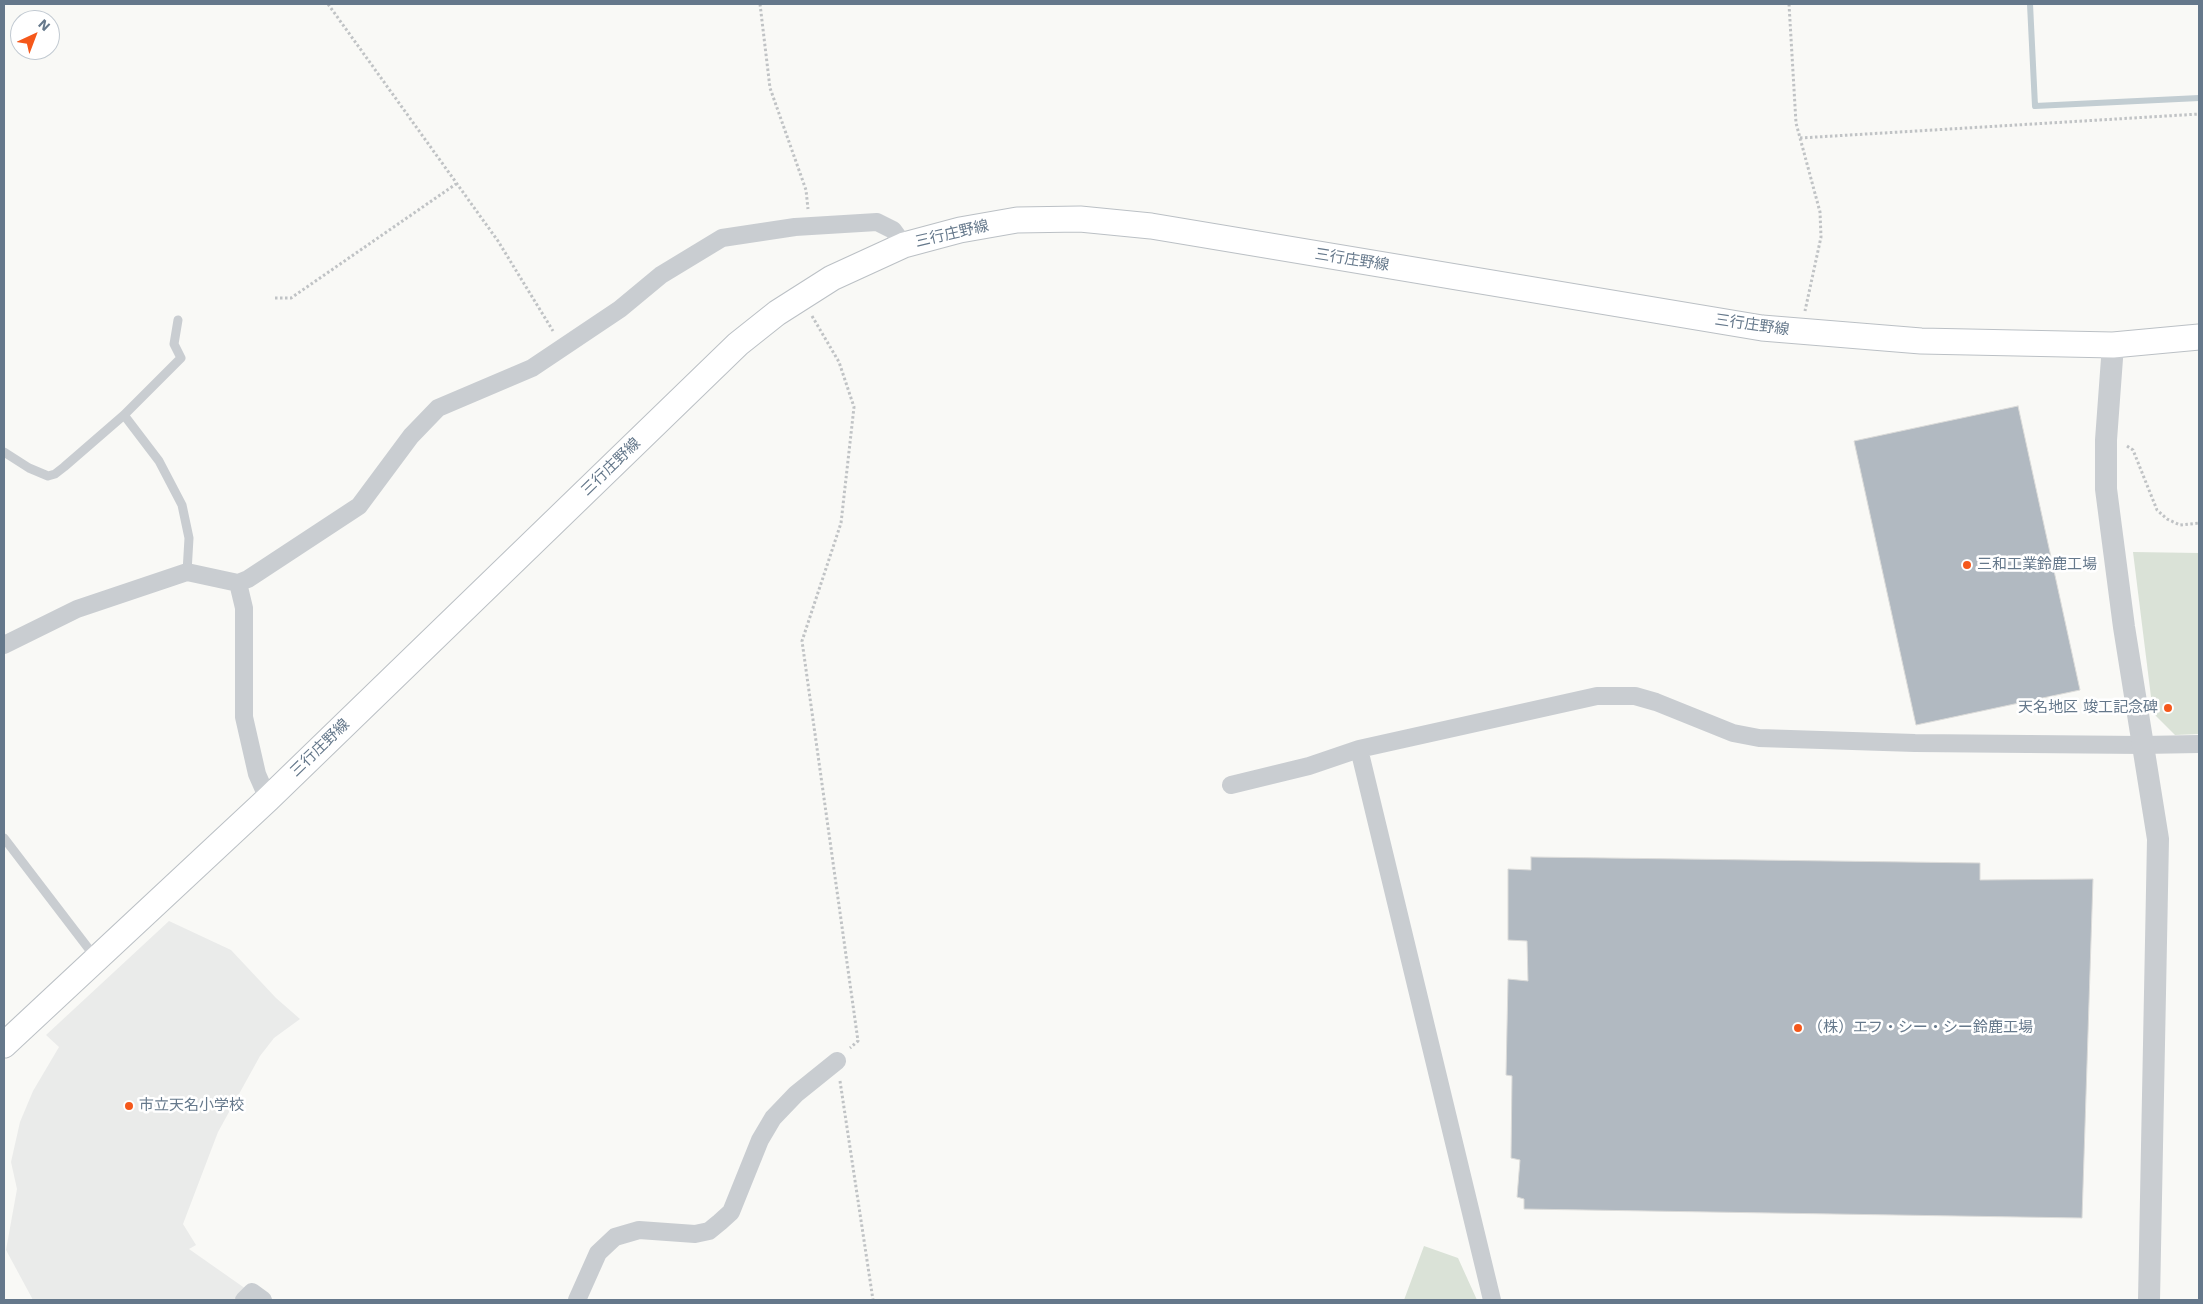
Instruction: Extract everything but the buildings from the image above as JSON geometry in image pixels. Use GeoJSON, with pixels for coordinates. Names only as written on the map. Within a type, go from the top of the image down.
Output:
{"type":"FeatureCollection","features":[{"type":"Feature","properties":{"kind":"main road","name":"三行庄野線"},"geometry":{"type":"LineString","coordinates":[[4,1045],[268,799],[738,344],[777,313],[832,278],[904,245],[960,230],[1017,220],[1080,219],[1151,226],[1762,328],[1921,342],[2113,345],[2199,337]]}},
{"type":"Feature","properties":{"kind":"street"},"geometry":{"type":"LineString","coordinates":[[4,645],[77,609],[187,572],[238,583],[248,579],[359,506],[422,422],[438,408],[532,368],[620,309],[661,275],[722,238],[795,227],[876,222],[893,230],[904,245]]}},
{"type":"Feature","properties":{"kind":"street"},"geometry":{"type":"LineString","coordinates":[[2113,345],[2106,440],[2106,489],[2124,627],[2158,839],[2149,1300]]}},
{"type":"Feature","properties":{"kind":"street"},"geometry":{"type":"LineString","coordinates":[[238,583],[244,608],[244,717],[257,774],[268,799]]}},
{"type":"Feature","properties":{"kind":"street"},"geometry":{"type":"LineString","coordinates":[[1231,785],[1309,766],[1359,750],[1597,696],[1635,696],[1656,702],[1733,732],[1759,738],[1813,741],[2142,746],[2199,744]]}},
{"type":"Feature","properties":{"kind":"street"},"geometry":{"type":"LineString","coordinates":[[1359,750],[1492,1300]]}},
{"type":"Feature","properties":{"kind":"street"},"geometry":{"type":"LineString","coordinates":[[577,1300],[598,1254],[615,1237],[639,1230],[695,1234],[709,1231],[720,1222],[730,1212],[760,1140],[773,1118],[796,1094],[837,1061]]}},
{"type":"Feature","properties":{"kind":"street"},"geometry":{"type":"LineString","coordinates":[[244,1300],[252,1292],[263,1300]]}},
{"type":"Feature","properties":{"kind":"lane"},"geometry":{"type":"LineString","coordinates":[[4,452],[41,473],[48,476],[55,474],[124,415],[181,358],[174,344],[178,320]]}},
{"type":"Feature","properties":{"kind":"lane"},"geometry":{"type":"LineString","coordinates":[[124,415],[159,461],[182,505],[189,538],[187,572]]}},
{"type":"Feature","properties":{"kind":"lane"},"geometry":{"type":"LineString","coordinates":[[4,838],[96,958]]}},
{"type":"Feature","properties":{"kind":"path"},"geometry":{"type":"LineString","coordinates":[[328,4],[498,240],[563,346]]}},
{"type":"Feature","properties":{"kind":"path"},"geometry":{"type":"LineString","coordinates":[[760,4],[770,88],[806,190],[811,226]]}},
{"type":"Feature","properties":{"kind":"path"},"geometry":{"type":"LineString","coordinates":[[1789,4],[1796,123],[1820,212],[1820,238],[1801,331]]}},
{"type":"Feature","properties":{"kind":"path"},"geometry":{"type":"LineString","coordinates":[[1800,138],[2199,114]]}},
{"type":"Feature","properties":{"kind":"path"},"geometry":{"type":"LineString","coordinates":[[275,298],[291,298],[456,184]]}},
{"type":"Feature","properties":{"kind":"path"},"geometry":{"type":"LineString","coordinates":[[801,298],[839,362],[854,407],[841,524],[802,641],[858,1041],[837,1061],[873,1300]]}},
{"type":"Feature","properties":{"kind":"path"},"geometry":{"type":"LineString","coordinates":[[2106,440],[2122,443],[2133,450],[2157,510],[2167,519],[2180,525],[2199,523]]}},
{"type":"Feature","properties":{"kind":"shaded area"},"geometry":{"type":"Polygon","coordinates":[[[2133,552],[2199,553],[2199,734],[2175,735],[2153,713],[2133,552]]]}},
{"type":"Feature","properties":{"kind":"shaded area","name":"市立天名小学校"},"geometry":{"type":"Polygon","coordinates":[[[169,921],[231,950],[276,998],[300,1019],[274,1038],[260,1056],[218,1132],[183,1224],[196,1245],[189,1249],[246,1289],[236,1300],[33,1300],[6,1250],[17,1189],[11,1162],[20,1122],[33,1091],[59,1047],[46,1035],[169,921]]]}},
{"type":"Feature","properties":{"kind":"shaded area"},"geometry":{"type":"Polygon","coordinates":[[[1424,1246],[1458,1258],[1477,1300],[1404,1300],[1424,1246]]]}},
{"type":"Feature","properties":{"kind":"waterway"},"geometry":{"type":"LineString","coordinates":[[2030,4],[2035,106],[2199,98]]}},
{"type":"Feature","properties":{"kind":"place","name":"三和工業鈴鹿工場"},"geometry":{"type":"Point","coordinates":[1967,565]}},
{"type":"Feature","properties":{"kind":"place","name":"天名地区 竣工記念碑"},"geometry":{"type":"Point","coordinates":[2168,708]}},
{"type":"Feature","properties":{"kind":"place","name":"（株）エフ・シー・シー鈴鹿工場"},"geometry":{"type":"Point","coordinates":[1798,1028]}},
{"type":"Feature","properties":{"kind":"place","name":"市立天名小学校"},"geometry":{"type":"Point","coordinates":[129,1106]}}]}
